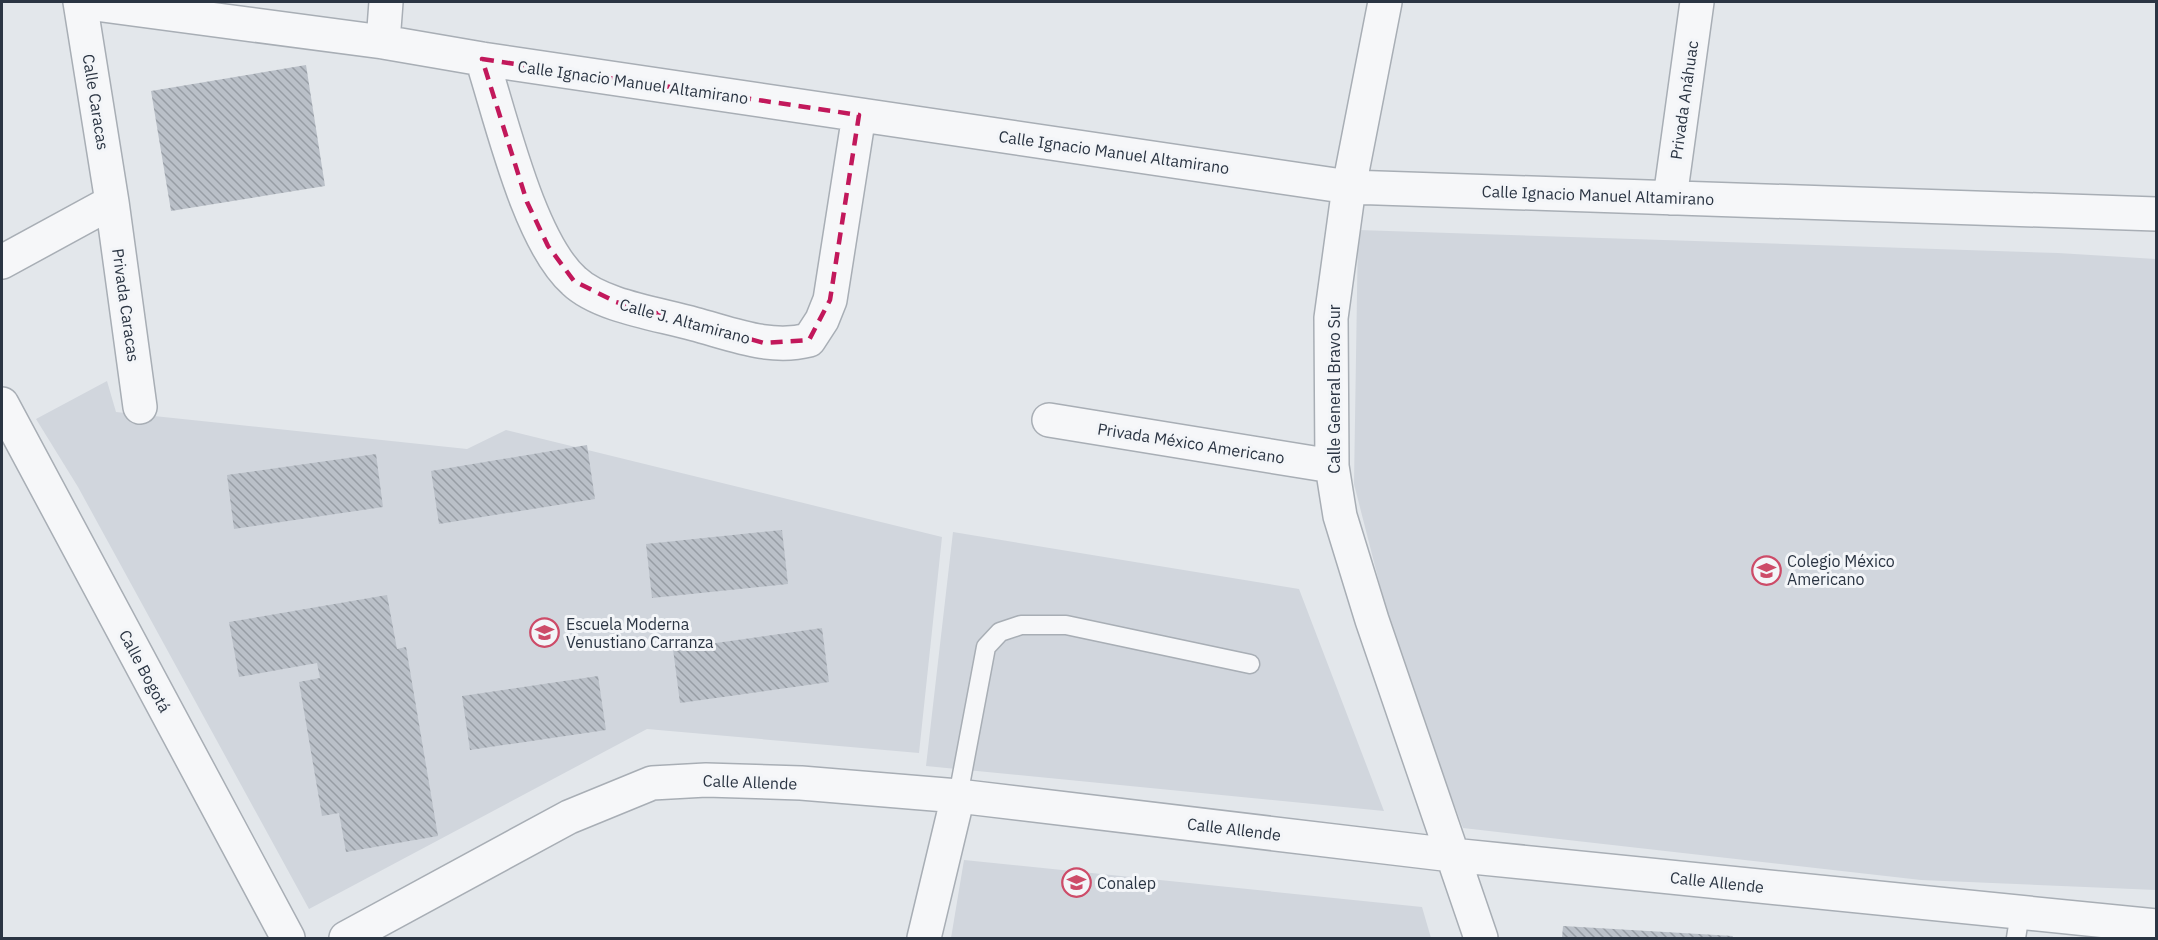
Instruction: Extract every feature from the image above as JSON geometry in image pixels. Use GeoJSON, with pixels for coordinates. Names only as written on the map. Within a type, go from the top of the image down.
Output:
{"type":"FeatureCollection","features":[{"type":"Feature","properties":{"kind":"street","name":"Calle Ignacio Manuel Altamirano"},"geometry":{"type":"LineString","coordinates":[[80,2],[383,42],[482,59],[1349,187],[2157,214]]}},
{"type":"Feature","properties":{"kind":"street","name":"Calle Caracas"},"geometry":{"type":"LineString","coordinates":[[80,2],[112,202]]}},
{"type":"Feature","properties":{"kind":"street"},"geometry":{"type":"LineString","coordinates":[[383,42],[386,2]]}},
{"type":"Feature","properties":{"kind":"street","name":"Calle General Bravo Sur"},"geometry":{"type":"LineString","coordinates":[[1385,2],[1349,187],[1331,318],[1332,466],[1340,516],[1372,620],[1481,939]]}},
{"type":"Feature","properties":{"kind":"street","name":"Privada Anáhuac"},"geometry":{"type":"LineString","coordinates":[[1671,198],[1697,2]]}},
{"type":"Feature","properties":{"kind":"street","name":"Calle J. Altamirano"},"geometry":{"type":"LineString","coordinates":[[482,59],[527,202],[548,246],[574,281],[616,302],[764,343],[792,344],[809,340],[831,300],[859,115]]}},
{"type":"Feature","properties":{"kind":"street"},"geometry":{"type":"LineString","coordinates":[[2,262],[112,202]]}},
{"type":"Feature","properties":{"kind":"street","name":"Privada Caracas"},"geometry":{"type":"LineString","coordinates":[[112,202],[140,407]]}},
{"type":"Feature","properties":{"kind":"street","name":"Calle Bogotá"},"geometry":{"type":"LineString","coordinates":[[2,404],[288,939]]}},
{"type":"Feature","properties":{"kind":"street","name":"Privada México Americano"},"geometry":{"type":"LineString","coordinates":[[1049,420],[1332,466]]}},
{"type":"Feature","properties":{"kind":"street","name":"Calle Allende"},"geometry":{"type":"LineString","coordinates":[[346,939],[569,817],[652,783],[706,780],[801,783],[958,796],[2018,926],[2157,926]]}},
{"type":"Feature","properties":{"kind":"street"},"geometry":{"type":"LineString","coordinates":[[924,939],[958,796]]}},
{"type":"Feature","properties":{"kind":"lane"},"geometry":{"type":"LineString","coordinates":[[958,796],[986,647],[1000,632],[1021,625],[1066,625],[1250,664]]}},
{"type":"Feature","properties":{"kind":"highlighted area"},"geometry":{"type":"Polygon","coordinates":[[[482,59],[859,115],[830,300],[809,340],[764,343],[616,302],[574,281],[548,246],[527,202],[482,59]]]}},
{"type":"Feature","properties":{"kind":"shaded area","name":"Colegio México Americano"},"geometry":{"type":"Polygon","coordinates":[[[1358,230],[2058,253],[2156,259],[2156,890],[1921,880],[1463,828],[1398,656],[1354,484],[1358,230]]]}},
{"type":"Feature","properties":{"kind":"shaded area","name":"Escuela Moderna Venustiano Carranza"},"geometry":{"type":"Polygon","coordinates":[[[107,381],[116,412],[467,449],[506,430],[942,537],[919,753],[647,729],[309,909],[78,487],[36,419],[107,381]]]}},
{"type":"Feature","properties":{"kind":"shaded area"},"geometry":{"type":"Polygon","coordinates":[[[953,532],[1299,589],[1384,811],[926,766],[953,532]]]}},
{"type":"Feature","properties":{"kind":"shaded area","name":"Conalep"},"geometry":{"type":"Polygon","coordinates":[[[964,860],[1422,907],[1431,938],[951,938],[964,860]]]}},
{"type":"Feature","properties":{"kind":"building"},"geometry":{"type":"Polygon","coordinates":[[[306,65],[325,186],[171,211],[151,91],[306,65]]]}},
{"type":"Feature","properties":{"kind":"building"},"geometry":{"type":"Polygon","coordinates":[[[587,445],[595,499],[439,524],[431,471],[587,445]]]}},
{"type":"Feature","properties":{"kind":"building"},"geometry":{"type":"Polygon","coordinates":[[[376,454],[383,507],[234,529],[227,475],[376,454]]]}},
{"type":"Feature","properties":{"kind":"building"},"geometry":{"type":"Polygon","coordinates":[[[782,530],[788,584],[652,598],[646,544],[782,530]]]}},
{"type":"Feature","properties":{"kind":"building"},"geometry":{"type":"Polygon","coordinates":[[[387,595],[397,649],[406,647],[438,836],[346,852],[339,813],[322,816],[299,682],[320,678],[317,663],[239,677],[229,622],[387,595]]]}},
{"type":"Feature","properties":{"kind":"building"},"geometry":{"type":"Polygon","coordinates":[[[822,628],[829,682],[680,703],[673,649],[822,628]]]}},
{"type":"Feature","properties":{"kind":"building"},"geometry":{"type":"Polygon","coordinates":[[[598,676],[606,730],[470,750],[462,696],[598,676]]]}},
{"type":"Feature","properties":{"kind":"building"},"geometry":{"type":"Polygon","coordinates":[[[1563,926],[1733,936],[1732,938],[1562,938],[1563,926]]]}},
{"type":"Feature","properties":{"kind":"place","name":"Colegio México Americano"},"geometry":{"type":"Point","coordinates":[1766,570]}},
{"type":"Feature","properties":{"kind":"place","name":"Escuela Moderna Venustiano Carranza"},"geometry":{"type":"Point","coordinates":[545,633]}},
{"type":"Feature","properties":{"kind":"place","name":"Conalep"},"geometry":{"type":"Point","coordinates":[1076,883]}}]}
